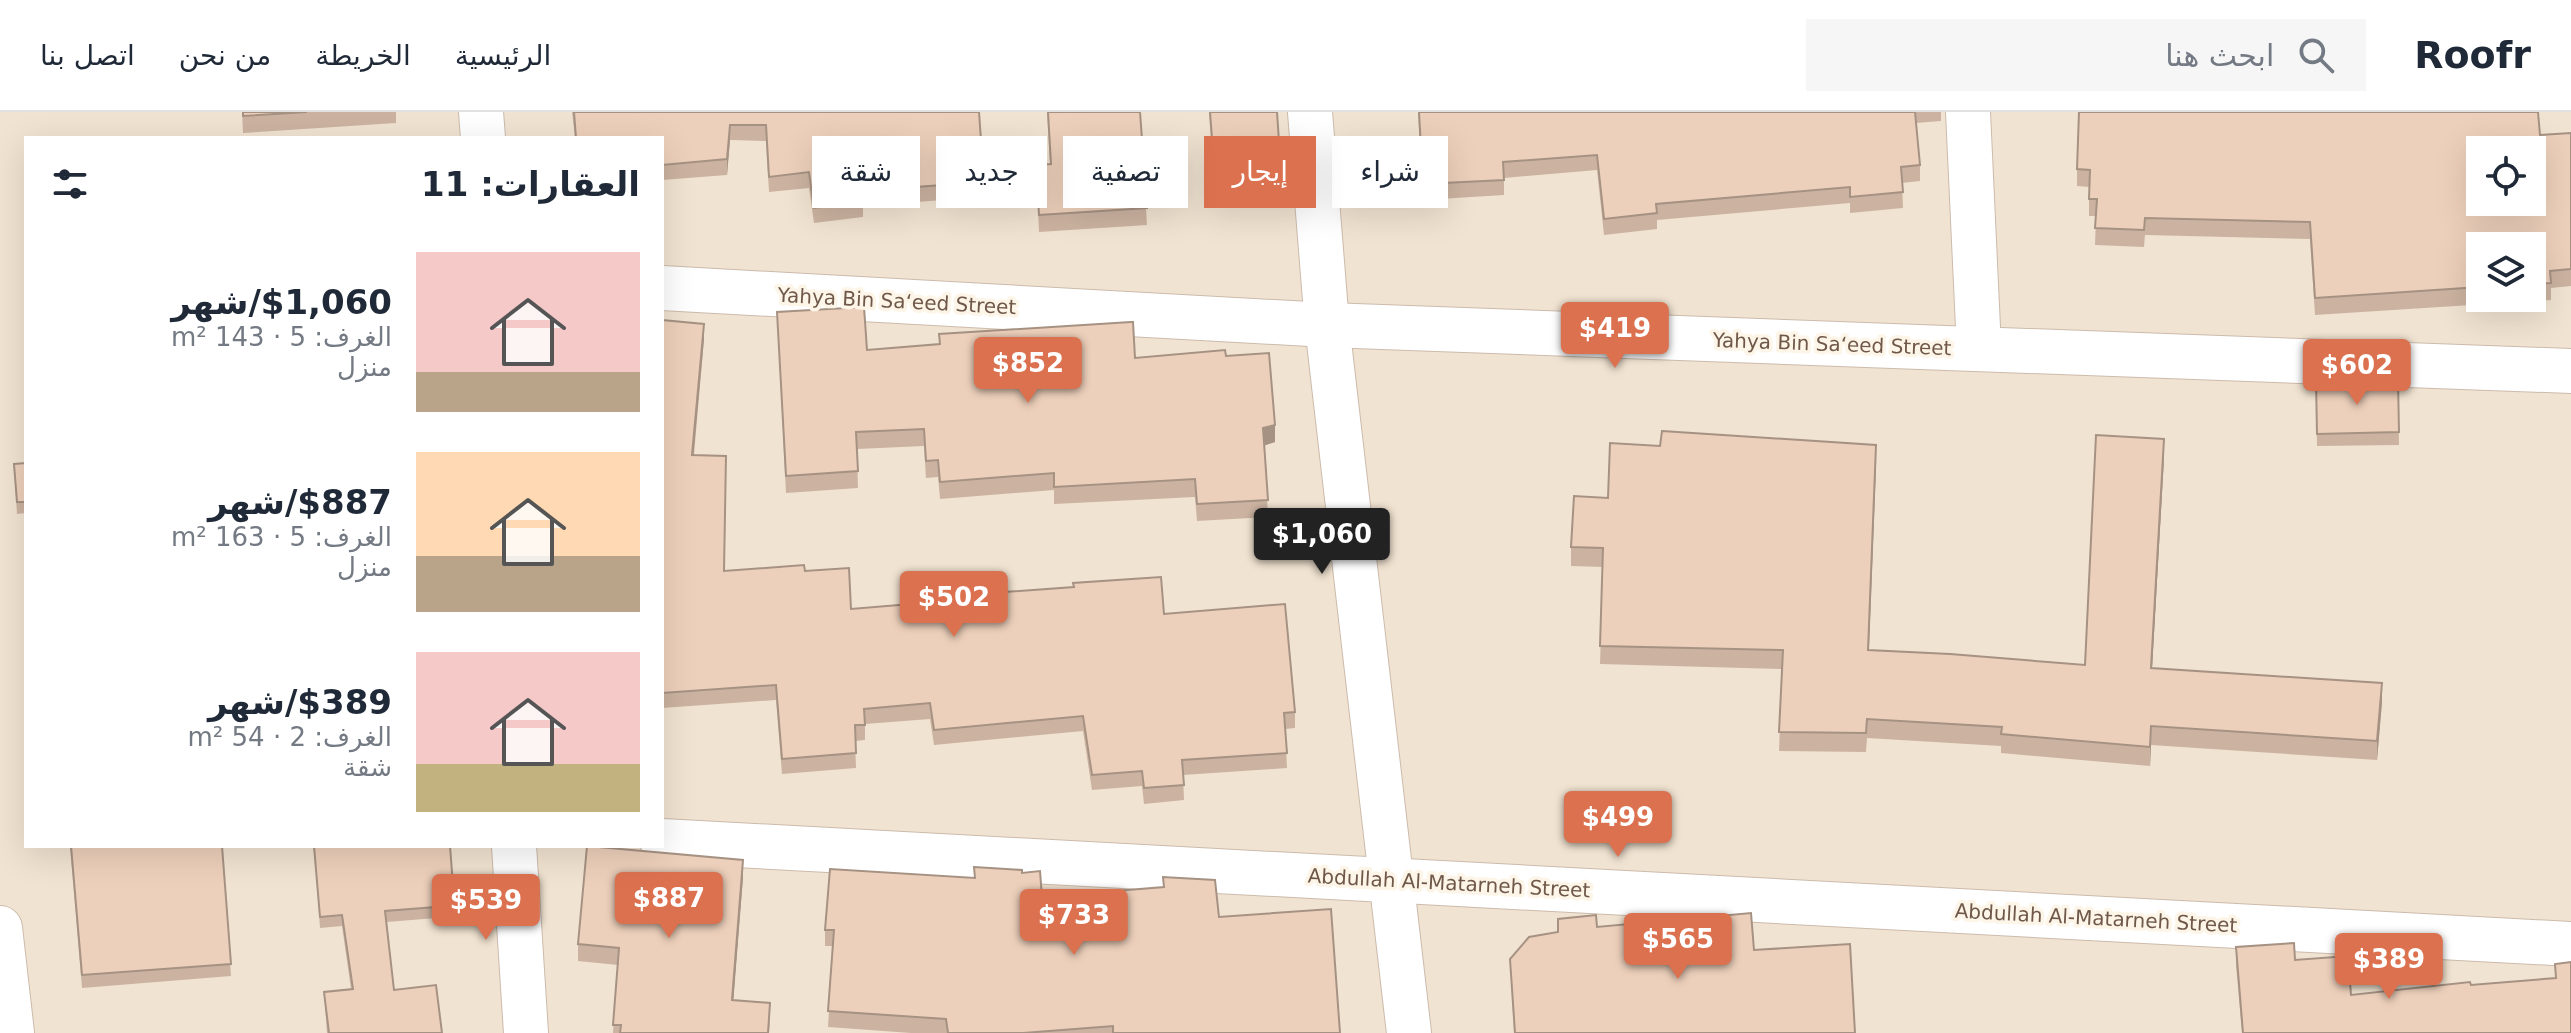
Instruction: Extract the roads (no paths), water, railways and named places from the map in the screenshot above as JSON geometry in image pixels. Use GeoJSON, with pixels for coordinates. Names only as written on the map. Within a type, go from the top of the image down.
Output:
{"type":"FeatureCollection","features":[{"type":"Feature","properties":{"kind":"street"},"geometry":{"type":"LineString","coordinates":[[481,112],[483,136]]}},
{"type":"Feature","properties":{"kind":"street"},"geometry":{"type":"LineString","coordinates":[[1310,112],[1327,325],[1409,1033]]}},
{"type":"Feature","properties":{"kind":"street"},"geometry":{"type":"LineString","coordinates":[[1968,112],[1979,349]]}},
{"type":"Feature","properties":{"kind":"street","name":"Yahya Bin Sa‘eed Street"},"geometry":{"type":"LineString","coordinates":[[664,288],[1327,325],[2571,371]]}},
{"type":"Feature","properties":{"kind":"street","name":"Abdullah Al-Matarneh Street"},"geometry":{"type":"LineString","coordinates":[[664,841],[2571,944]]}},
{"type":"Feature","properties":{"kind":"street"},"geometry":{"type":"LineString","coordinates":[[514,848],[526,1033]]}},
{"type":"Feature","properties":{"kind":"street"},"geometry":{"type":"LineString","coordinates":[[0,928],[12,1033]]}}]}
